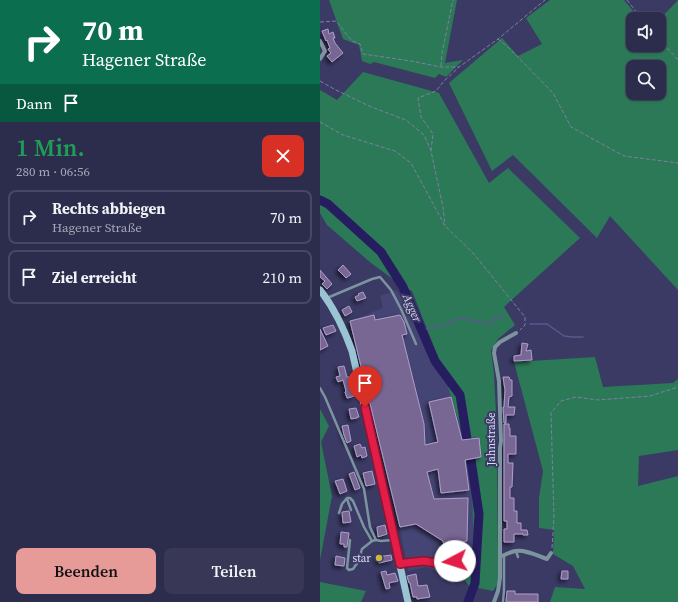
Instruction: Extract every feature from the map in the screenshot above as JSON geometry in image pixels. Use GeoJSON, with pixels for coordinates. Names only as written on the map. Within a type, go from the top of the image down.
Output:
{"type":"FeatureCollection","features":[{"type":"Feature","properties":{"kind":"main road"},"geometry":{"type":"LineString","coordinates":[[320,290],[338,317],[352,352],[408,602]]}},
{"type":"Feature","properties":{"kind":"street"},"geometry":{"type":"LineString","coordinates":[[320,41],[325,51],[320,59]]}},
{"type":"Feature","properties":{"kind":"street","name":"Jahnstraße"},"geometry":{"type":"LineString","coordinates":[[494,602],[498,591],[502,556],[500,515],[499,382],[494,353],[500,342],[516,333]]}},
{"type":"Feature","properties":{"kind":"street"},"geometry":{"type":"LineString","coordinates":[[502,556],[516,551],[525,551],[547,559],[551,553]]}},
{"type":"Feature","properties":{"kind":"lane"},"geometry":{"type":"LineString","coordinates":[[326,298],[380,277],[391,290],[416,344]]}},
{"type":"Feature","properties":{"kind":"lane"},"geometry":{"type":"LineString","coordinates":[[320,388],[326,397],[364,489],[370,527],[374,541]]}},
{"type":"Feature","properties":{"kind":"lane"},"geometry":{"type":"LineString","coordinates":[[347,498],[350,498],[353,501],[361,521],[374,541]]}},
{"type":"Feature","properties":{"kind":"lane"},"geometry":{"type":"LineString","coordinates":[[347,498],[351,510]]}},
{"type":"Feature","properties":{"kind":"lane"},"geometry":{"type":"LineString","coordinates":[[339,513],[342,504],[347,498]]}},
{"type":"Feature","properties":{"kind":"lane"},"geometry":{"type":"LineString","coordinates":[[350,540],[347,568],[349,570],[353,569],[358,562],[362,549],[374,541],[395,539]]}},
{"type":"Feature","properties":{"kind":"lane"},"geometry":{"type":"LineString","coordinates":[[516,551],[518,557]]}},
{"type":"Feature","properties":{"kind":"lane"},"geometry":{"type":"LineString","coordinates":[[502,556],[504,590],[503,602]]}},
{"type":"Feature","properties":{"kind":"lane"},"geometry":{"type":"LineString","coordinates":[[400,564],[424,561],[442,564],[468,558]]}},
{"type":"Feature","properties":{"kind":"lane"},"geometry":{"type":"LineString","coordinates":[[442,564],[447,567],[448,573],[461,571]]}},
{"type":"Feature","properties":{"kind":"path"},"geometry":{"type":"LineString","coordinates":[[441,67],[442,53],[453,0]]}},
{"type":"Feature","properties":{"kind":"path"},"geometry":{"type":"LineString","coordinates":[[431,151],[433,134],[421,117],[418,98],[436,91],[459,67],[498,39],[545,0]]}},
{"type":"Feature","properties":{"kind":"path"},"geometry":{"type":"LineString","coordinates":[[627,0],[636,12]]}},
{"type":"Feature","properties":{"kind":"path"},"geometry":{"type":"LineString","coordinates":[[320,22],[336,21],[352,41],[360,44],[363,54],[441,67],[459,67]]}},
{"type":"Feature","properties":{"kind":"path"},"geometry":{"type":"LineString","coordinates":[[498,39],[510,49],[553,94],[571,127],[624,156],[678,163]]}},
{"type":"Feature","properties":{"kind":"path"},"geometry":{"type":"LineString","coordinates":[[666,47],[678,60]]}},
{"type":"Feature","properties":{"kind":"path"},"geometry":{"type":"LineString","coordinates":[[320,81],[369,106],[406,120],[424,135],[431,151],[443,207],[445,226]]}},
{"type":"Feature","properties":{"kind":"path"},"geometry":{"type":"LineString","coordinates":[[320,122],[343,135],[395,151],[411,163],[445,226],[473,253],[525,317],[525,325],[516,333]]}},
{"type":"Feature","properties":{"kind":"path"},"geometry":{"type":"LineString","coordinates":[[551,553],[554,518],[551,413],[561,401],[576,397],[598,400],[650,396],[678,387]]}},
{"type":"Feature","properties":{"kind":"shaded area"},"geometry":{"type":"Polygon","coordinates":[[[396,290],[412,312],[442,367],[464,439],[479,437],[481,458],[468,461],[472,495],[474,544],[472,560],[465,580],[452,580],[446,578],[446,574],[426,567],[408,571],[396,508],[350,321],[383,308],[380,296],[396,290]]]}},
{"type":"Feature","properties":{"kind":"green space"},"geometry":{"type":"Polygon","coordinates":[[[329,0],[457,0],[445,63],[463,60],[446,77],[439,74],[435,78],[374,62],[370,64],[362,61],[359,45],[343,39],[329,0]]]}},
{"type":"Feature","properties":{"kind":"green space"},"geometry":{"type":"Polygon","coordinates":[[[550,0],[624,0],[634,12],[626,12],[626,52],[666,52],[666,13],[678,0],[678,290],[610,216],[597,238],[513,155],[492,171],[449,83],[502,38],[518,56],[542,44],[526,18],[550,0]]]}},
{"type":"Feature","properties":{"kind":"green space"},"geometry":{"type":"Polygon","coordinates":[[[363,72],[439,93],[489,183],[508,168],[580,238],[504,307],[515,325],[498,339],[491,351],[494,374],[497,433],[498,583],[493,591],[469,586],[465,580],[472,560],[474,544],[472,495],[468,461],[481,458],[479,437],[464,439],[442,367],[412,291],[401,285],[371,263],[327,225],[320,213],[320,90],[337,100],[363,72]]]}},
{"type":"Feature","properties":{"kind":"green space"},"geometry":{"type":"Polygon","coordinates":[[[595,357],[603,387],[673,383],[678,379],[678,450],[639,456],[638,486],[678,476],[678,602],[550,602],[555,587],[585,589],[573,566],[553,554],[554,530],[539,528],[539,498],[543,471],[514,362],[595,357]]]}},
{"type":"Feature","properties":{"kind":"green space"},"geometry":{"type":"Polygon","coordinates":[[[320,409],[329,426],[321,442],[332,496],[320,560],[320,409]]]}},
{"type":"Feature","properties":{"kind":"green space"},"geometry":{"type":"Polygon","coordinates":[[[320,582],[366,591],[361,602],[320,602],[320,582]]]}},
{"type":"Feature","properties":{"kind":"building"},"geometry":{"type":"Polygon","coordinates":[[[328,29],[329,34],[333,32],[335,43],[343,53],[332,62],[327,56],[331,53],[328,49],[330,48],[322,31],[328,29]]]}},
{"type":"Feature","properties":{"kind":"building"},"geometry":{"type":"Polygon","coordinates":[[[343,265],[351,274],[346,278],[338,270],[343,265]]]}},
{"type":"Feature","properties":{"kind":"building"},"geometry":{"type":"Polygon","coordinates":[[[320,270],[332,284],[327,289],[322,284],[325,281],[320,277],[320,270]]]}},
{"type":"Feature","properties":{"kind":"building"},"geometry":{"type":"Polygon","coordinates":[[[363,292],[366,298],[357,301],[355,297],[363,292]]]}},
{"type":"Feature","properties":{"kind":"building"},"geometry":{"type":"Polygon","coordinates":[[[349,306],[352,312],[345,316],[342,310],[349,306]]]}},
{"type":"Feature","properties":{"kind":"building"},"geometry":{"type":"Polygon","coordinates":[[[374,315],[375,320],[400,315],[404,322],[407,334],[402,335],[424,424],[425,445],[438,442],[429,402],[451,397],[462,440],[479,438],[481,457],[465,460],[469,490],[441,493],[438,469],[427,472],[434,499],[468,498],[467,541],[444,546],[443,541],[416,524],[400,527],[350,321],[374,315]]]}},
{"type":"Feature","properties":{"kind":"building"},"geometry":{"type":"Polygon","coordinates":[[[333,325],[336,331],[326,335],[323,328],[333,325]]]}},
{"type":"Feature","properties":{"kind":"building"},"geometry":{"type":"Polygon","coordinates":[[[320,329],[328,346],[320,350],[320,329]]]}},
{"type":"Feature","properties":{"kind":"building"},"geometry":{"type":"Polygon","coordinates":[[[522,343],[528,344],[526,351],[531,350],[532,360],[514,361],[514,356],[521,355],[522,343]]]}},
{"type":"Feature","properties":{"kind":"building"},"geometry":{"type":"Polygon","coordinates":[[[344,366],[347,377],[350,377],[354,396],[348,398],[345,392],[343,380],[338,382],[336,377],[340,376],[338,367],[344,366]]]}},
{"type":"Feature","properties":{"kind":"building"},"geometry":{"type":"Polygon","coordinates":[[[503,377],[509,377],[510,380],[512,380],[512,396],[509,397],[508,407],[515,407],[514,415],[506,415],[506,423],[504,423],[503,407],[505,390],[503,377]]]}},
{"type":"Feature","properties":{"kind":"building"},"geometry":{"type":"Polygon","coordinates":[[[356,408],[359,417],[351,419],[349,409],[356,408]]]}},
{"type":"Feature","properties":{"kind":"building"},"geometry":{"type":"Polygon","coordinates":[[[504,424],[509,424],[510,436],[516,436],[516,454],[508,454],[508,463],[513,463],[510,498],[514,498],[514,511],[517,511],[517,523],[521,523],[521,530],[527,530],[528,535],[514,534],[514,542],[504,542],[504,529],[507,529],[507,521],[504,521],[504,424]]]}},
{"type":"Feature","properties":{"kind":"building"},"geometry":{"type":"Polygon","coordinates":[[[348,425],[351,441],[347,443],[342,426],[348,425]]]}},
{"type":"Feature","properties":{"kind":"building"},"geometry":{"type":"Polygon","coordinates":[[[360,444],[362,448],[365,447],[367,456],[362,458],[361,455],[357,457],[354,446],[360,444]]]}},
{"type":"Feature","properties":{"kind":"building"},"geometry":{"type":"Polygon","coordinates":[[[372,471],[375,484],[366,486],[363,473],[372,471]]]}},
{"type":"Feature","properties":{"kind":"building"},"geometry":{"type":"Polygon","coordinates":[[[354,472],[360,488],[355,490],[349,474],[354,472]]]}},
{"type":"Feature","properties":{"kind":"building"},"geometry":{"type":"Polygon","coordinates":[[[343,479],[347,491],[340,494],[335,481],[343,479]]]}},
{"type":"Feature","properties":{"kind":"building"},"geometry":{"type":"Polygon","coordinates":[[[349,511],[351,522],[343,523],[342,512],[349,511]]]}},
{"type":"Feature","properties":{"kind":"building"},"geometry":{"type":"Polygon","coordinates":[[[385,525],[387,534],[378,537],[377,527],[385,525]]]}},
{"type":"Feature","properties":{"kind":"building"},"geometry":{"type":"Polygon","coordinates":[[[341,532],[349,533],[347,547],[344,547],[344,544],[340,544],[341,532]]]}},
{"type":"Feature","properties":{"kind":"building"},"geometry":{"type":"Polygon","coordinates":[[[391,555],[392,560],[379,563],[377,557],[391,555]]]}},
{"type":"Feature","properties":{"kind":"building"},"geometry":{"type":"Polygon","coordinates":[[[336,556],[345,558],[344,566],[335,565],[336,556]]]}},
{"type":"Feature","properties":{"kind":"building"},"geometry":{"type":"Polygon","coordinates":[[[386,571],[387,575],[395,573],[398,581],[389,583],[390,588],[386,589],[381,572],[386,571]]]}},
{"type":"Feature","properties":{"kind":"building"},"geometry":{"type":"Polygon","coordinates":[[[562,571],[568,571],[568,579],[561,579],[562,571]]]}},
{"type":"Feature","properties":{"kind":"building"},"geometry":{"type":"Polygon","coordinates":[[[416,574],[418,586],[427,585],[430,597],[417,599],[417,597],[413,597],[407,576],[416,574]]]}},
{"type":"Feature","properties":{"kind":"building"},"geometry":{"type":"Polygon","coordinates":[[[507,591],[515,591],[515,594],[538,594],[538,602],[506,602],[507,591]]]}},
{"type":"Feature","properties":{"kind":"waterway","name":"Agger"},"geometry":{"type":"LineString","coordinates":[[320,200],[328,204],[381,252],[403,287],[435,361],[460,395],[467,439]]}},
{"type":"Feature","properties":{"kind":"waterway"},"geometry":{"type":"LineString","coordinates":[[420,326],[426,329],[446,325],[458,319],[466,319],[490,324],[496,316],[504,317]]}},
{"type":"Feature","properties":{"kind":"waterway"},"geometry":{"type":"LineString","coordinates":[[530,324],[547,324],[564,336],[583,337]]}},
{"type":"Feature","properties":{"kind":"waterway","name":"Agger"},"geometry":{"type":"LineString","coordinates":[[468,602],[475,583],[479,514],[471,460]]}},
{"type":"Feature","properties":{"kind":"place","name":"star"},"geometry":{"type":"Point","coordinates":[379,558]}},
{"type":"Feature","properties":{"kind":"route"},"geometry":{"type":"LineString","coordinates":[[365,407],[400,564],[424,561],[442,564],[455,561]]}}]}
